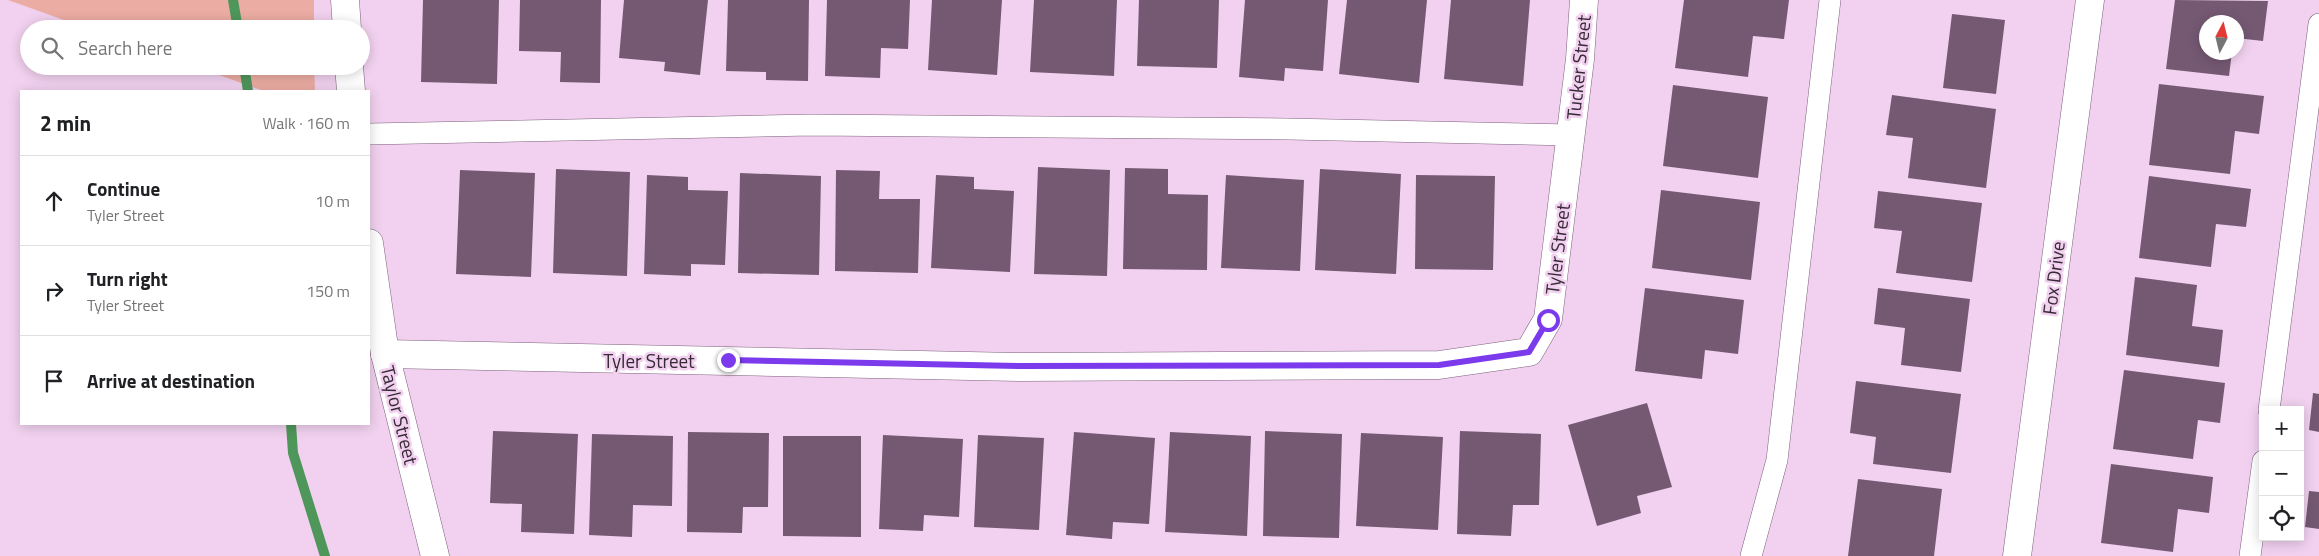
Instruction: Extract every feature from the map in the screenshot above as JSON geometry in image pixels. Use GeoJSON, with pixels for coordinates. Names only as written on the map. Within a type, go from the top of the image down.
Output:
{"type":"FeatureCollection","features":[{"type":"Feature","properties":{"kind":"street"},"geometry":{"type":"LineString","coordinates":[[345,0],[346,20]]}},
{"type":"Feature","properties":{"kind":"street","name":"Tucker Street"},"geometry":{"type":"LineString","coordinates":[[1571,135],[1580,60],[1584,0]]}},
{"type":"Feature","properties":{"kind":"street","name":"Fox Drive"},"geometry":{"type":"LineString","coordinates":[[2017,556],[2090,0]]}},
{"type":"Feature","properties":{"kind":"street"},"geometry":{"type":"LineString","coordinates":[[350,75],[351,90]]}},
{"type":"Feature","properties":{"kind":"street","name":"Tyler Street"},"geometry":{"type":"LineString","coordinates":[[385,354],[1049,366],[1439,365],[1529,352],[1548,320],[1571,135]]}},
{"type":"Feature","properties":{"kind":"street","name":"Taylor Street"},"geometry":{"type":"LineString","coordinates":[[370,250],[385,354],[435,556]]}},
{"type":"Feature","properties":{"kind":"lane"},"geometry":{"type":"LineString","coordinates":[[1752,556],[1777,460],[1830,0]]}},
{"type":"Feature","properties":{"kind":"lane"},"geometry":{"type":"LineString","coordinates":[[2270,406],[2319,24]]}},
{"type":"Feature","properties":{"kind":"lane"},"geometry":{"type":"LineString","coordinates":[[370,134],[821,125],[1288,129],[1571,135]]}},
{"type":"Feature","properties":{"kind":"lane"},"geometry":{"type":"LineString","coordinates":[[2250,556],[2259,490]]}},
{"type":"Feature","properties":{"kind":"shaded area"},"geometry":{"type":"Polygon","coordinates":[[[8,0],[314,0],[314,20],[64,20],[8,0]]]}},
{"type":"Feature","properties":{"kind":"shaded area"},"geometry":{"type":"Polygon","coordinates":[[[219,75],[314,75],[315,90],[261,90],[219,75]]]}},
{"type":"Feature","properties":{"kind":"building"},"geometry":{"type":"Polygon","coordinates":[[[423,0],[499,0],[497,84],[421,82],[423,0]]]}},
{"type":"Feature","properties":{"kind":"building"},"geometry":{"type":"Polygon","coordinates":[[[520,0],[601,0],[600,83],[560,82],[561,52],[519,51],[520,0]]]}},
{"type":"Feature","properties":{"kind":"building"},"geometry":{"type":"Polygon","coordinates":[[[624,0],[708,0],[700,75],[664,71],[665,62],[619,58],[624,0]]]}},
{"type":"Feature","properties":{"kind":"building"},"geometry":{"type":"Polygon","coordinates":[[[728,0],[809,0],[808,81],[766,80],[766,72],[726,71],[728,0]]]}},
{"type":"Feature","properties":{"kind":"building"},"geometry":{"type":"Polygon","coordinates":[[[827,0],[910,0],[908,49],[881,48],[880,78],[825,76],[827,0]]]}},
{"type":"Feature","properties":{"kind":"building"},"geometry":{"type":"Polygon","coordinates":[[[932,0],[1002,0],[997,75],[928,70],[932,0]]]}},
{"type":"Feature","properties":{"kind":"building"},"geometry":{"type":"Polygon","coordinates":[[[1034,0],[1117,0],[1114,76],[1030,72],[1034,0]]]}},
{"type":"Feature","properties":{"kind":"building"},"geometry":{"type":"Polygon","coordinates":[[[1139,0],[1219,0],[1217,68],[1137,66],[1139,0]]]}},
{"type":"Feature","properties":{"kind":"building"},"geometry":{"type":"Polygon","coordinates":[[[1245,0],[1328,0],[1323,71],[1285,68],[1284,81],[1239,77],[1245,0]]]}},
{"type":"Feature","properties":{"kind":"building"},"geometry":{"type":"Polygon","coordinates":[[[1347,0],[1427,0],[1419,83],[1339,74],[1347,0]]]}},
{"type":"Feature","properties":{"kind":"building"},"geometry":{"type":"Polygon","coordinates":[[[1451,0],[1530,0],[1523,86],[1444,79],[1451,0]]]}},
{"type":"Feature","properties":{"kind":"building"},"geometry":{"type":"Polygon","coordinates":[[[1684,0],[1789,0],[1784,39],[1753,36],[1748,77],[1675,68],[1684,0]]]}},
{"type":"Feature","properties":{"kind":"building"},"geometry":{"type":"Polygon","coordinates":[[[2175,0],[2268,1],[2263,41],[2244,39],[2244,15],[2199,15],[2199,60],[2231,60],[2229,76],[2166,69],[2175,0]]]}},
{"type":"Feature","properties":{"kind":"building"},"geometry":{"type":"Polygon","coordinates":[[[1952,14],[2005,20],[1996,94],[1943,88],[1952,14]]]}},
{"type":"Feature","properties":{"kind":"building"},"geometry":{"type":"Polygon","coordinates":[[[2159,84],[2264,96],[2259,134],[2235,131],[2230,174],[2149,165],[2159,84]]]}},
{"type":"Feature","properties":{"kind":"building"},"geometry":{"type":"Polygon","coordinates":[[[1673,85],[1768,97],[1758,178],[1663,166],[1673,85]]]}},
{"type":"Feature","properties":{"kind":"building"},"geometry":{"type":"Polygon","coordinates":[[[1892,95],[1996,109],[1986,188],[1908,178],[1913,138],[1886,135],[1892,95]]]}},
{"type":"Feature","properties":{"kind":"building"},"geometry":{"type":"Polygon","coordinates":[[[1038,167],[1110,170],[1107,276],[1034,274],[1038,167]]]}},
{"type":"Feature","properties":{"kind":"building"},"geometry":{"type":"Polygon","coordinates":[[[1125,168],[1168,169],[1168,194],[1208,195],[1207,270],[1123,269],[1125,168]]]}},
{"type":"Feature","properties":{"kind":"building"},"geometry":{"type":"Polygon","coordinates":[[[556,169],[630,172],[627,276],[553,273],[556,169]]]}},
{"type":"Feature","properties":{"kind":"building"},"geometry":{"type":"Polygon","coordinates":[[[1320,169],[1401,174],[1396,274],[1315,270],[1320,169]]]}},
{"type":"Feature","properties":{"kind":"building"},"geometry":{"type":"Polygon","coordinates":[[[460,170],[535,173],[531,277],[456,274],[460,170]]]}},
{"type":"Feature","properties":{"kind":"building"},"geometry":{"type":"Polygon","coordinates":[[[836,170],[880,171],[879,199],[920,199],[918,273],[835,271],[836,170]]]}},
{"type":"Feature","properties":{"kind":"building"},"geometry":{"type":"Polygon","coordinates":[[[740,173],[821,176],[819,275],[738,273],[740,173]]]}},
{"type":"Feature","properties":{"kind":"building"},"geometry":{"type":"Polygon","coordinates":[[[647,175],[688,177],[688,190],[728,191],[725,265],[691,264],[691,276],[644,274],[647,175]]]}},
{"type":"Feature","properties":{"kind":"building"},"geometry":{"type":"Polygon","coordinates":[[[936,175],[974,177],[974,189],[1014,191],[1010,272],[931,268],[936,175]]]}},
{"type":"Feature","properties":{"kind":"building"},"geometry":{"type":"Polygon","coordinates":[[[1226,175],[1304,180],[1300,271],[1221,268],[1226,175]]]}},
{"type":"Feature","properties":{"kind":"building"},"geometry":{"type":"Polygon","coordinates":[[[1416,175],[1495,176],[1493,270],[1415,269],[1416,175]]]}},
{"type":"Feature","properties":{"kind":"building"},"geometry":{"type":"Polygon","coordinates":[[[2149,176],[2251,189],[2246,227],[2216,224],[2211,267],[2139,258],[2149,176]]]}},
{"type":"Feature","properties":{"kind":"building"},"geometry":{"type":"Polygon","coordinates":[[[1661,190],[1760,202],[1751,280],[1652,268],[1661,190]]]}},
{"type":"Feature","properties":{"kind":"building"},"geometry":{"type":"Polygon","coordinates":[[[1878,191],[1982,203],[1972,282],[1896,273],[1902,231],[1874,228],[1878,191]]]}},
{"type":"Feature","properties":{"kind":"building"},"geometry":{"type":"Polygon","coordinates":[[[2135,277],[2197,285],[2192,326],[2223,330],[2219,367],[2126,355],[2135,277]]]}},
{"type":"Feature","properties":{"kind":"building"},"geometry":{"type":"Polygon","coordinates":[[[1645,288],[1744,300],[1738,354],[1705,350],[1702,379],[1635,371],[1645,288]]]}},
{"type":"Feature","properties":{"kind":"building"},"geometry":{"type":"Polygon","coordinates":[[[1878,288],[1970,299],[1961,372],[1901,365],[1905,328],[1874,324],[1878,288]]]}},
{"type":"Feature","properties":{"kind":"building"},"geometry":{"type":"Polygon","coordinates":[[[2124,370],[2225,383],[2220,423],[2198,420],[2193,459],[2113,449],[2124,370]]]}},
{"type":"Feature","properties":{"kind":"building"},"geometry":{"type":"Polygon","coordinates":[[[1856,381],[1961,394],[1951,473],[1873,464],[1876,437],[1850,433],[1856,381]]]}},
{"type":"Feature","properties":{"kind":"building"},"geometry":{"type":"Polygon","coordinates":[[[2313,393],[2319,394],[2319,432],[2309,430],[2313,393]]]}},
{"type":"Feature","properties":{"kind":"building"},"geometry":{"type":"Polygon","coordinates":[[[1647,403],[1672,487],[1637,496],[1641,513],[1597,526],[1568,425],[1647,403]]]}},
{"type":"Feature","properties":{"kind":"building"},"geometry":{"type":"Polygon","coordinates":[[[493,431],[578,434],[574,534],[521,532],[522,504],[490,503],[493,431]]]}},
{"type":"Feature","properties":{"kind":"building"},"geometry":{"type":"Polygon","coordinates":[[[1265,431],[1342,434],[1339,538],[1263,536],[1265,431]]]}},
{"type":"Feature","properties":{"kind":"building"},"geometry":{"type":"Polygon","coordinates":[[[1460,431],[1541,434],[1539,505],[1513,505],[1511,536],[1457,534],[1460,431]]]}},
{"type":"Feature","properties":{"kind":"building"},"geometry":{"type":"Polygon","coordinates":[[[688,432],[769,433],[768,507],[743,507],[742,533],[687,532],[688,432]]]}},
{"type":"Feature","properties":{"kind":"building"},"geometry":{"type":"Polygon","coordinates":[[[1074,432],[1155,438],[1149,524],[1113,522],[1112,539],[1066,535],[1074,432]]]}},
{"type":"Feature","properties":{"kind":"building"},"geometry":{"type":"Polygon","coordinates":[[[1170,432],[1251,436],[1247,536],[1165,532],[1170,432]]]}},
{"type":"Feature","properties":{"kind":"building"},"geometry":{"type":"Polygon","coordinates":[[[1361,433],[1443,437],[1438,530],[1356,526],[1361,433]]]}},
{"type":"Feature","properties":{"kind":"building"},"geometry":{"type":"Polygon","coordinates":[[[592,434],[673,436],[672,506],[633,505],[632,537],[589,535],[592,434]]]}},
{"type":"Feature","properties":{"kind":"building"},"geometry":{"type":"Polygon","coordinates":[[[883,435],[963,439],[959,517],[924,515],[923,531],[879,529],[883,435]]]}},
{"type":"Feature","properties":{"kind":"building"},"geometry":{"type":"Polygon","coordinates":[[[978,435],[1044,438],[1039,530],[974,527],[978,435]]]}},
{"type":"Feature","properties":{"kind":"building"},"geometry":{"type":"Polygon","coordinates":[[[783,436],[861,436],[861,537],[783,536],[783,436]]]}},
{"type":"Feature","properties":{"kind":"building"},"geometry":{"type":"Polygon","coordinates":[[[2111,464],[2213,477],[2209,513],[2178,509],[2173,552],[2101,543],[2111,464]]]}},
{"type":"Feature","properties":{"kind":"building"},"geometry":{"type":"Polygon","coordinates":[[[1858,479],[1942,489],[1934,556],[1848,556],[1858,479]]]}},
{"type":"Feature","properties":{"kind":"building"},"geometry":{"type":"Polygon","coordinates":[[[2309,491],[2319,492],[2319,529],[2305,527],[2309,491]]]}},
{"type":"Feature","properties":{"kind":"waterway"},"geometry":{"type":"LineString","coordinates":[[233,0],[236,20]]}},
{"type":"Feature","properties":{"kind":"waterway"},"geometry":{"type":"LineString","coordinates":[[245,75],[248,90]]}},
{"type":"Feature","properties":{"kind":"waterway"},"geometry":{"type":"LineString","coordinates":[[291,425],[293,453],[325,556]]}},
{"type":"Feature","properties":{"kind":"route"},"geometry":{"type":"LineString","coordinates":[[728,360],[1019,366],[1439,365],[1529,352],[1548,320]]}}]}
